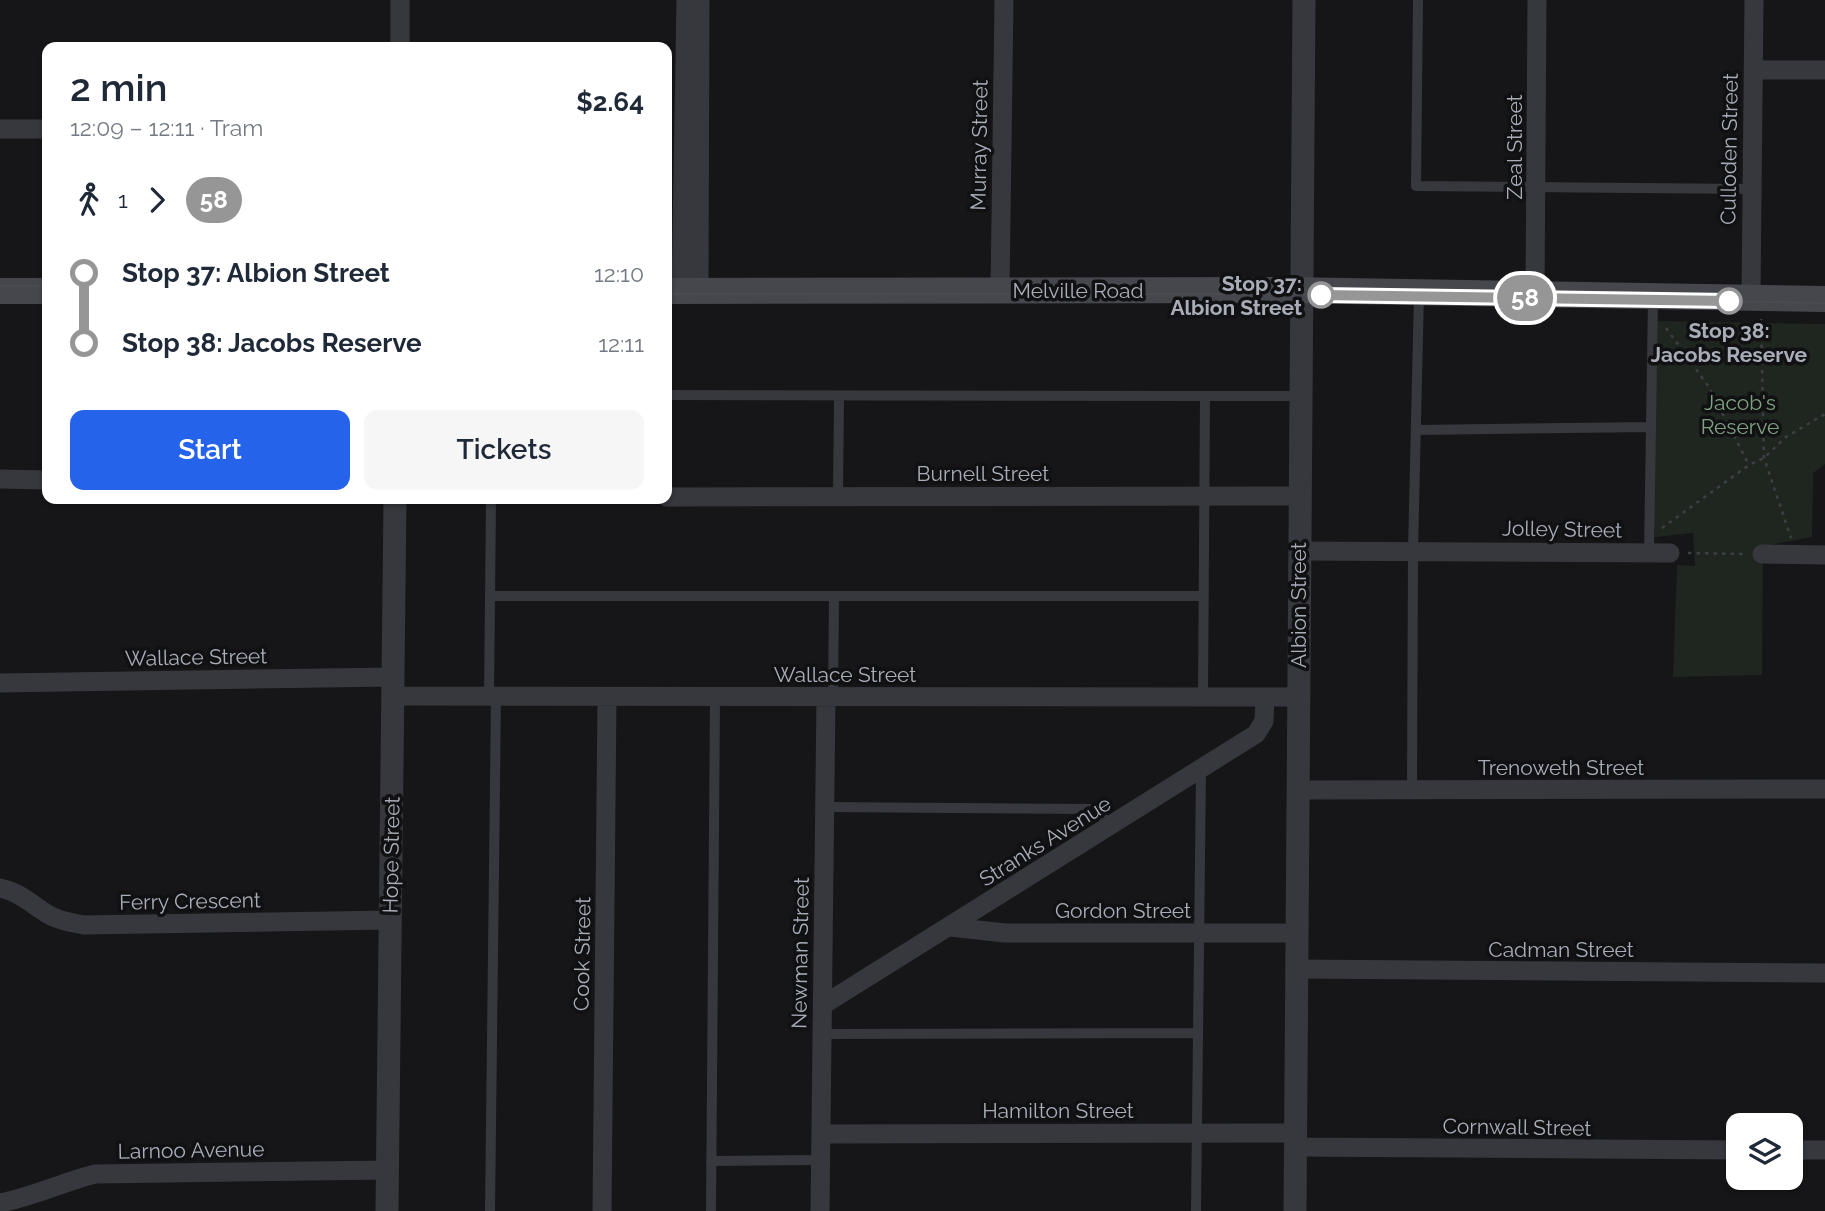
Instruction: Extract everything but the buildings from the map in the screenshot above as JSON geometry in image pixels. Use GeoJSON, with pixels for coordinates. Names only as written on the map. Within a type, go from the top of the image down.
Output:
{"type":"FeatureCollection","features":[{"type":"Feature","properties":{"kind":"main road"},"geometry":{"type":"LineString","coordinates":[[0,291],[42,290]]}},
{"type":"Feature","properties":{"kind":"main road","name":"Melville Road"},"geometry":{"type":"LineString","coordinates":[[682,291],[1301,290],[1825,299]]}},
{"type":"Feature","properties":{"kind":"street"},"geometry":{"type":"LineString","coordinates":[[400,0],[400,42]]}},
{"type":"Feature","properties":{"kind":"street"},"geometry":{"type":"LineString","coordinates":[[686,0],[692,109]]}},
{"type":"Feature","properties":{"kind":"street"},"geometry":{"type":"LineString","coordinates":[[682,291],[700,0]]}},
{"type":"Feature","properties":{"kind":"street","name":"Murray Street"},"geometry":{"type":"LineString","coordinates":[[1000,290],[1004,0]]}},
{"type":"Feature","properties":{"kind":"street","name":"Albion Street"},"geometry":{"type":"LineString","coordinates":[[1295,1211],[1304,0]]}},
{"type":"Feature","properties":{"kind":"street","name":"Zeal Street"},"geometry":{"type":"LineString","coordinates":[[1535,294],[1537,0]]}},
{"type":"Feature","properties":{"kind":"street","name":"Culloden Street"},"geometry":{"type":"LineString","coordinates":[[1754,0],[1751,189],[1756,298]]}},
{"type":"Feature","properties":{"kind":"street"},"geometry":{"type":"LineString","coordinates":[[1753,70],[1825,70]]}},
{"type":"Feature","properties":{"kind":"street"},"geometry":{"type":"LineString","coordinates":[[0,129],[42,129]]}},
{"type":"Feature","properties":{"kind":"street"},"geometry":{"type":"LineString","coordinates":[[0,480],[42,480]]}},
{"type":"Feature","properties":{"kind":"street","name":"Burnell Street"},"geometry":{"type":"LineString","coordinates":[[672,497],[1299,496]]}},
{"type":"Feature","properties":{"kind":"street","name":"Hope Street"},"geometry":{"type":"LineString","coordinates":[[387,1211],[395,504]]}},
{"type":"Feature","properties":{"kind":"street","name":"Jolley Street"},"geometry":{"type":"LineString","coordinates":[[1299,551],[1670,553]]}},
{"type":"Feature","properties":{"kind":"street"},"geometry":{"type":"LineString","coordinates":[[1762,554],[1825,555]]}},
{"type":"Feature","properties":{"kind":"street","name":"Wallace Street"},"geometry":{"type":"LineString","coordinates":[[0,682],[392,687],[493,697],[1298,697]]}},
{"type":"Feature","properties":{"kind":"street","name":"Newman Street"},"geometry":{"type":"LineString","coordinates":[[820,1211],[829,697]]}},
{"type":"Feature","properties":{"kind":"street","name":"Stranks Avenue"},"geometry":{"type":"LineString","coordinates":[[823,1005],[1201,770],[1259,731],[1264,719],[1265,697]]}},
{"type":"Feature","properties":{"kind":"street","name":"Cook Street"},"geometry":{"type":"LineString","coordinates":[[602,1211],[607,698]]}},
{"type":"Feature","properties":{"kind":"street","name":"Trenoweth Street"},"geometry":{"type":"LineString","coordinates":[[1297,790],[1825,789]]}},
{"type":"Feature","properties":{"kind":"street","name":"Ferry Crescent"},"geometry":{"type":"LineString","coordinates":[[0,888],[21,895],[49,915],[84,925],[390,920]]}},
{"type":"Feature","properties":{"kind":"street","name":"Gordon Street"},"geometry":{"type":"LineString","coordinates":[[950,927],[1005,933],[1296,933]]}},
{"type":"Feature","properties":{"kind":"street","name":"Cadman Street"},"geometry":{"type":"LineString","coordinates":[[1296,969],[1825,973]]}},
{"type":"Feature","properties":{"kind":"street","name":"Hamilton Street"},"geometry":{"type":"LineString","coordinates":[[821,1134],[1197,1133],[1295,1140]]}},
{"type":"Feature","properties":{"kind":"street","name":"Cornwall Street"},"geometry":{"type":"LineString","coordinates":[[1295,1140],[1726,1150]]}},
{"type":"Feature","properties":{"kind":"street"},"geometry":{"type":"LineString","coordinates":[[1803,1150],[1825,1150]]}},
{"type":"Feature","properties":{"kind":"street","name":"Larnoo Avenue"},"geometry":{"type":"LineString","coordinates":[[0,1203],[48,1191],[95,1174],[388,1170]]}},
{"type":"Feature","properties":{"kind":"lane"},"geometry":{"type":"LineString","coordinates":[[1418,0],[1416,186],[1751,189]]}},
{"type":"Feature","properties":{"kind":"lane"},"geometry":{"type":"LineString","coordinates":[[1412,790],[1413,551],[1419,292]]}},
{"type":"Feature","properties":{"kind":"lane"},"geometry":{"type":"LineString","coordinates":[[1649,553],[1654,296]]}},
{"type":"Feature","properties":{"kind":"lane"},"geometry":{"type":"LineString","coordinates":[[672,395],[1300,396]]}},
{"type":"Feature","properties":{"kind":"lane"},"geometry":{"type":"LineString","coordinates":[[838,496],[839,396]]}},
{"type":"Feature","properties":{"kind":"lane"},"geometry":{"type":"LineString","coordinates":[[1203,697],[1205,396]]}},
{"type":"Feature","properties":{"kind":"lane"},"geometry":{"type":"LineString","coordinates":[[1416,430],[1651,428]]}},
{"type":"Feature","properties":{"kind":"lane"},"geometry":{"type":"LineString","coordinates":[[490,1211],[493,697],[491,504]]}},
{"type":"Feature","properties":{"kind":"lane"},"geometry":{"type":"LineString","coordinates":[[491,596],[1202,596]]}},
{"type":"Feature","properties":{"kind":"lane"},"geometry":{"type":"LineString","coordinates":[[829,697],[834,597]]}},
{"type":"Feature","properties":{"kind":"lane"},"geometry":{"type":"LineString","coordinates":[[711,1211],[715,697]]}},
{"type":"Feature","properties":{"kind":"lane"},"geometry":{"type":"LineString","coordinates":[[1196,1211],[1201,770]]}},
{"type":"Feature","properties":{"kind":"lane"},"geometry":{"type":"LineString","coordinates":[[825,807],[1095,809],[1111,826]]}},
{"type":"Feature","properties":{"kind":"lane"},"geometry":{"type":"LineString","coordinates":[[822,1034],[1198,1032]]}},
{"type":"Feature","properties":{"kind":"lane"},"geometry":{"type":"LineString","coordinates":[[711,1161],[821,1160]]}},
{"type":"Feature","properties":{"kind":"path"},"geometry":{"type":"LineString","coordinates":[[1756,298],[1764,458],[1791,538]]}},
{"type":"Feature","properties":{"kind":"path"},"geometry":{"type":"LineString","coordinates":[[1667,329],[1709,387],[1749,465]]}},
{"type":"Feature","properties":{"kind":"path"},"geometry":{"type":"LineString","coordinates":[[1649,553],[1663,526],[1749,465],[1764,458],[1786,437],[1825,414]]}},
{"type":"Feature","properties":{"kind":"path"},"geometry":{"type":"LineString","coordinates":[[1670,553],[1762,554]]}},
{"type":"Feature","properties":{"kind":"green space","name":"Jacob's Reserve"},"geometry":{"type":"Polygon","coordinates":[[[1655,321],[1825,324],[1825,464],[1813,473],[1812,537],[1763,546],[1762,675],[1673,677],[1677,565],[1695,566],[1693,533],[1655,537],[1655,321]]]}},
{"type":"Feature","properties":{"kind":"tram line"},"geometry":{"type":"LineString","coordinates":[[0,286],[42,286]]}},
{"type":"Feature","properties":{"kind":"tram line"},"geometry":{"type":"LineString","coordinates":[[672,294],[1301,294],[1825,303]]}},
{"type":"Feature","properties":{"kind":"tram line","name":"58"},"geometry":{"type":"LineString","coordinates":[[1321,295],[1729,301]]}},
{"type":"Feature","properties":{"kind":"place","name":"Stop 37: Albion Street"},"geometry":{"type":"Point","coordinates":[1321,295]}},
{"type":"Feature","properties":{"kind":"place","name":"Stop 38: Jacobs Reserve"},"geometry":{"type":"Point","coordinates":[1729,301]}}]}
